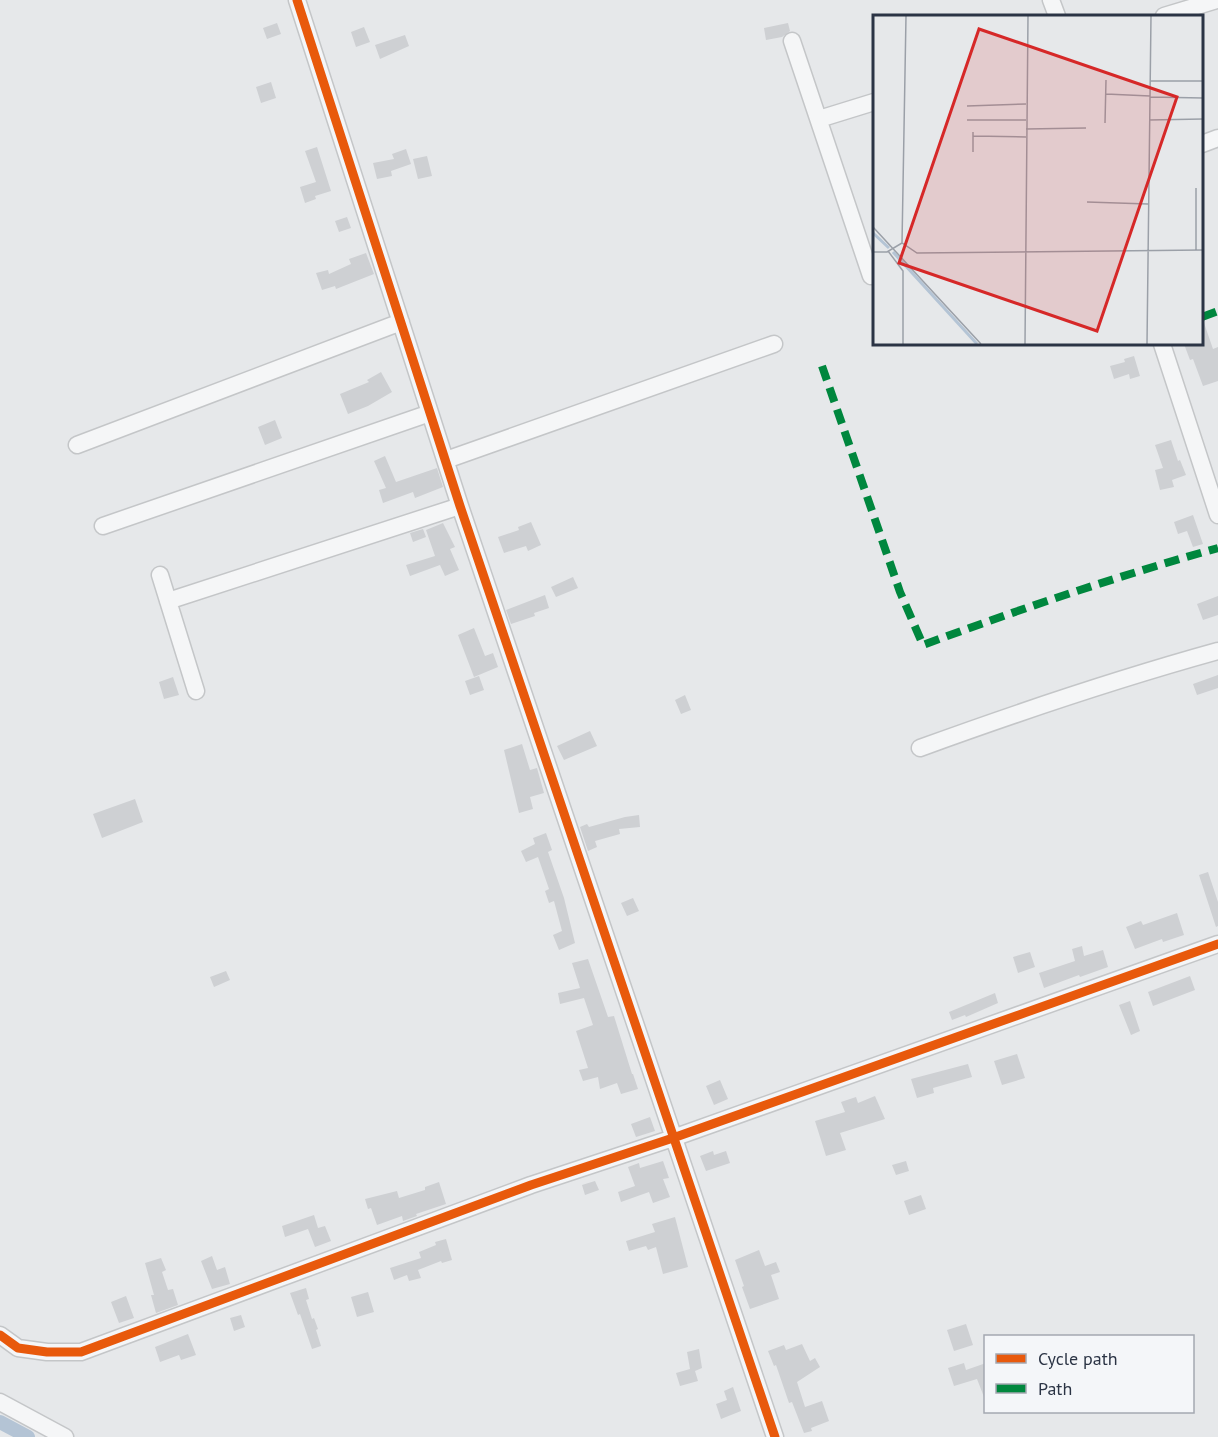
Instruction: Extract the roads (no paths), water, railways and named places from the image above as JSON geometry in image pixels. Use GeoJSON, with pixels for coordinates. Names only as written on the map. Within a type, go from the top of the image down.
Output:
{"type":"FeatureCollection","features":[{"type":"Feature","properties":{"kind":"street"},"geometry":{"type":"LineString","coordinates":[[297,0],[460,506],[775,1437]]}},
{"type":"Feature","properties":{"kind":"street"},"geometry":{"type":"LineString","coordinates":[[1051,0],[1057,15]]}},
{"type":"Feature","properties":{"kind":"street"},"geometry":{"type":"LineString","coordinates":[[1167,15],[1217,0]]}},
{"type":"Feature","properties":{"kind":"street"},"geometry":{"type":"LineString","coordinates":[[792,41],[871,276]]}},
{"type":"Feature","properties":{"kind":"street"},"geometry":{"type":"LineString","coordinates":[[819,119],[873,102]]}},
{"type":"Feature","properties":{"kind":"street"},"geometry":{"type":"LineString","coordinates":[[1203,144],[1218,138]]}},
{"type":"Feature","properties":{"kind":"street"},"geometry":{"type":"LineString","coordinates":[[77,445],[401,322]]}},
{"type":"Feature","properties":{"kind":"street"},"geometry":{"type":"LineString","coordinates":[[446,460],[774,344]]}},
{"type":"Feature","properties":{"kind":"street"},"geometry":{"type":"LineString","coordinates":[[1162,345],[1218,515]]}},
{"type":"Feature","properties":{"kind":"street"},"geometry":{"type":"LineString","coordinates":[[103,526],[430,413]]}},
{"type":"Feature","properties":{"kind":"street"},"geometry":{"type":"LineString","coordinates":[[168,601],[460,506]]}},
{"type":"Feature","properties":{"kind":"street"},"geometry":{"type":"LineString","coordinates":[[160,575],[196,690]]}},
{"type":"Feature","properties":{"kind":"street"},"geometry":{"type":"LineString","coordinates":[[920,748],[1051,701],[1218,651]]}},
{"type":"Feature","properties":{"kind":"street"},"geometry":{"type":"LineString","coordinates":[[0,1335],[18,1348],[46,1352],[81,1352],[531,1185],[673,1138],[1218,944]]}},
{"type":"Feature","properties":{"kind":"street"},"geometry":{"type":"LineString","coordinates":[[0,1402],[64,1437]]}},
{"type":"Feature","properties":{"kind":"waterway"},"geometry":{"type":"LineString","coordinates":[[0,1422],[28,1437]]}}]}
